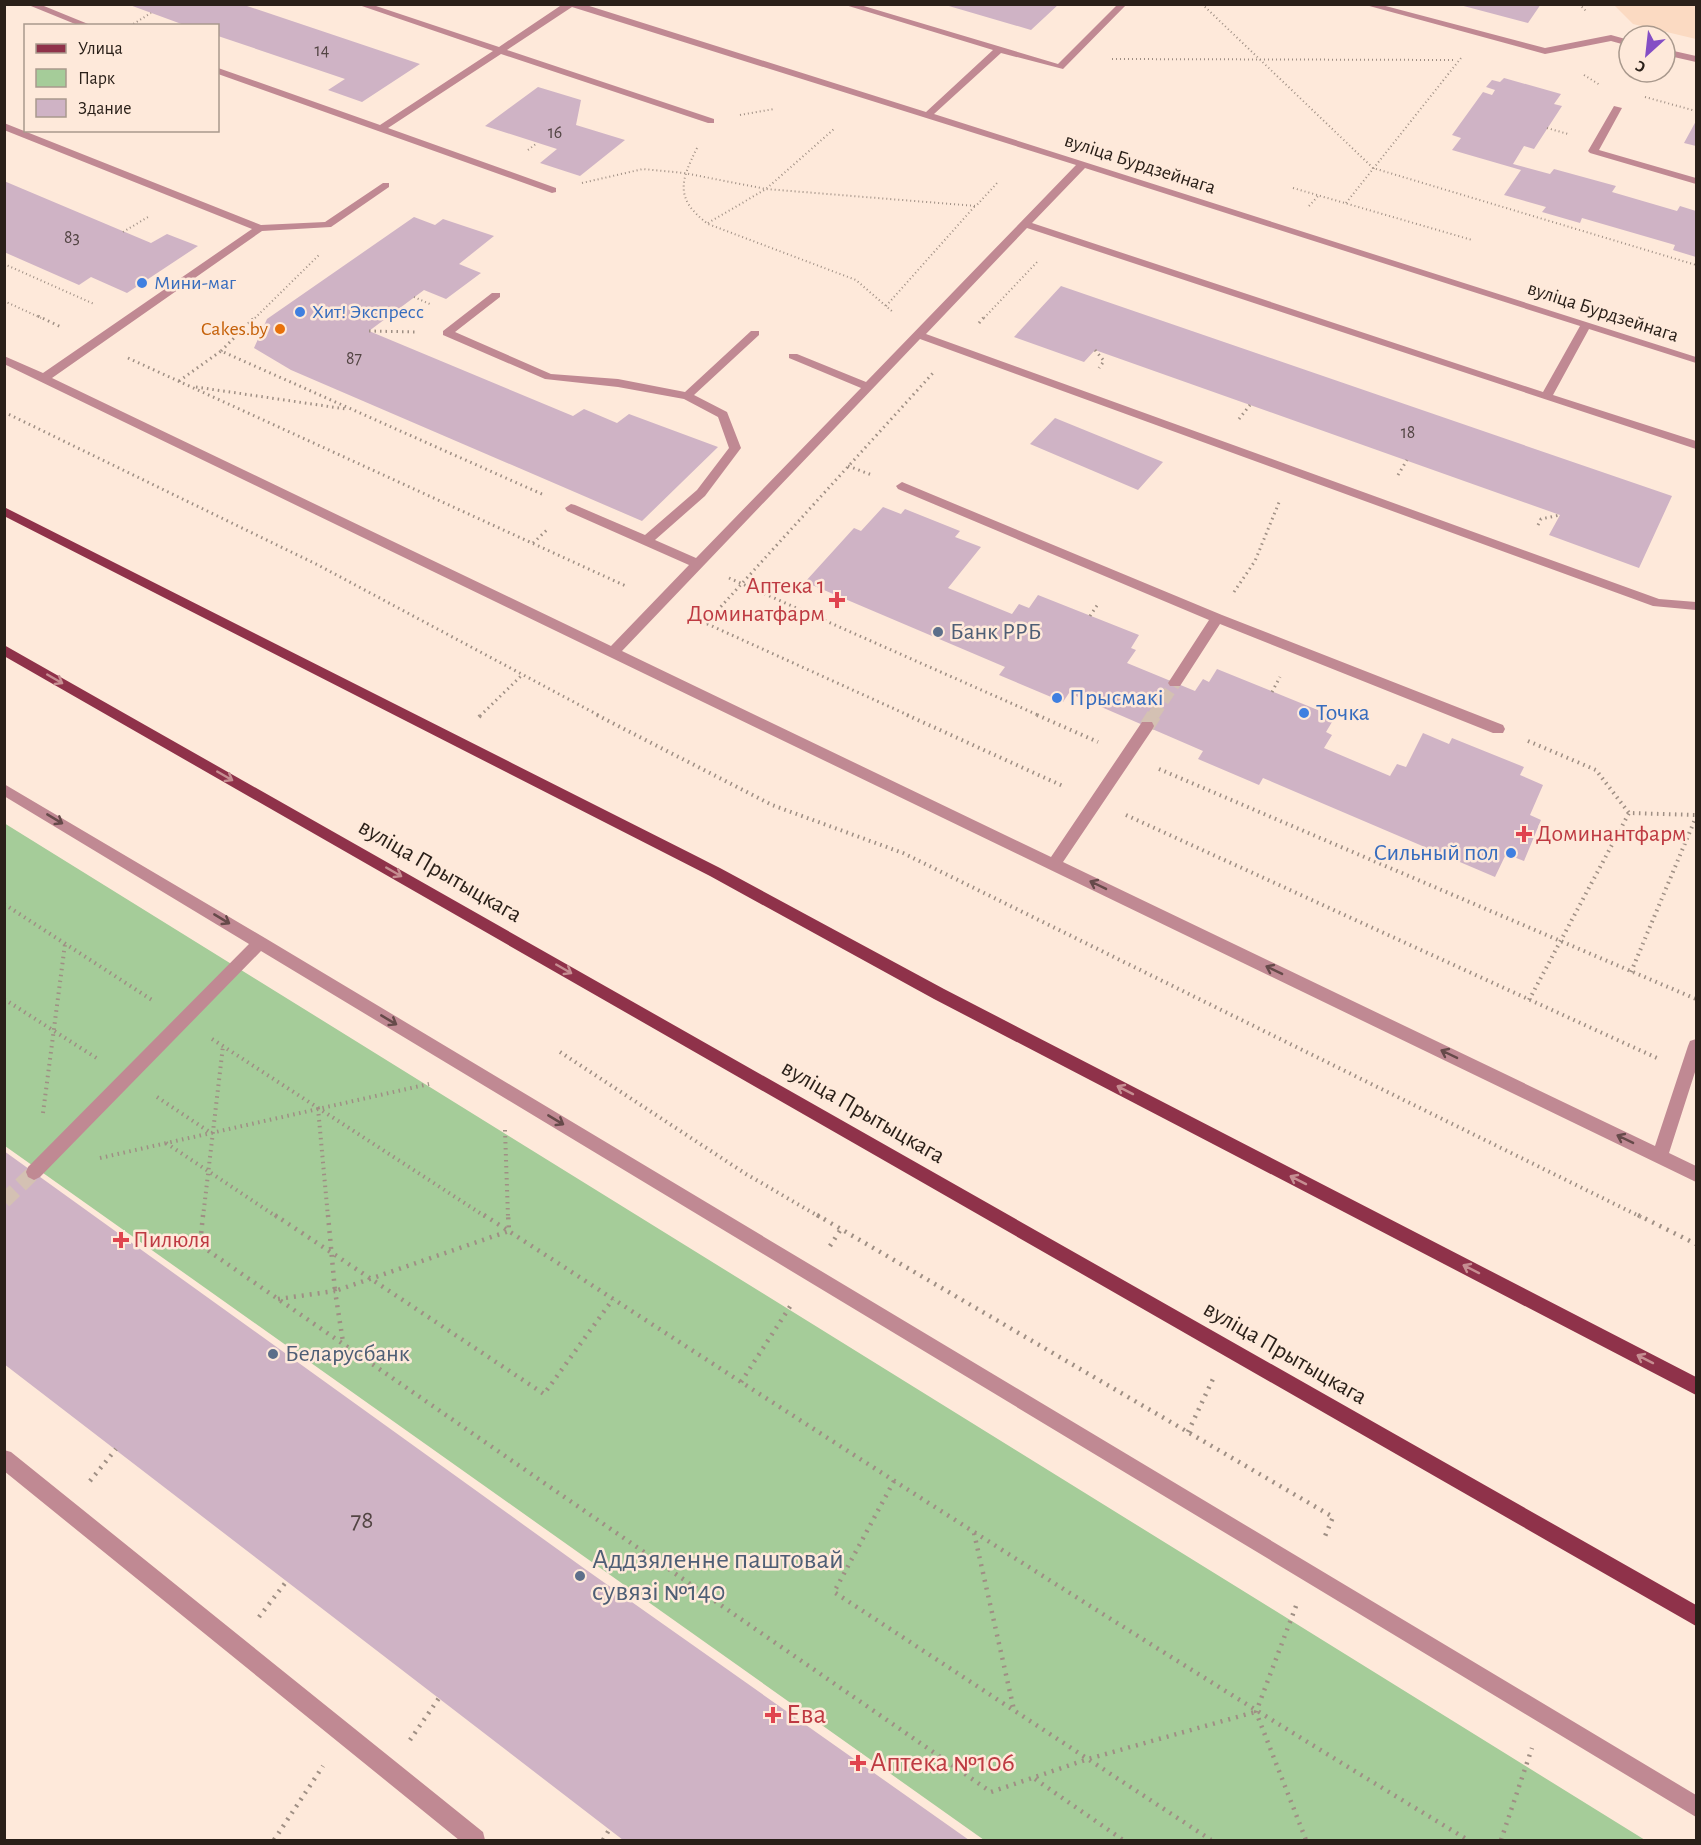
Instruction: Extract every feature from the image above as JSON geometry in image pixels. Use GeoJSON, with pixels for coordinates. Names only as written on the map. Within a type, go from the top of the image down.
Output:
{"type":"FeatureCollection","features":[{"type":"Feature","properties":{"kind":"main road"},"geometry":{"type":"LineString","coordinates":[[4,511],[715,872],[939,994],[1696,1386]]}},
{"type":"Feature","properties":{"kind":"main road","name":"вуліца Прытыцкага"},"geometry":{"type":"LineString","coordinates":[[4,650],[1696,1616]]}},
{"type":"Feature","properties":{"kind":"street"},"geometry":{"type":"LineString","coordinates":[[30,4],[84,24]]}},
{"type":"Feature","properties":{"kind":"street"},"geometry":{"type":"LineString","coordinates":[[360,4],[711,120]]}},
{"type":"Feature","properties":{"kind":"street"},"geometry":{"type":"LineString","coordinates":[[381,129],[571,4]]}},
{"type":"Feature","properties":{"kind":"street","name":"вуліца Бурдзейнага"},"geometry":{"type":"LineString","coordinates":[[571,4],[1083,164],[1696,360]]}},
{"type":"Feature","properties":{"kind":"street"},"geometry":{"type":"LineString","coordinates":[[846,4],[1060,67],[1123,4]]}},
{"type":"Feature","properties":{"kind":"street"},"geometry":{"type":"LineString","coordinates":[[1366,4],[1545,51],[1611,38],[1617,40]]}},
{"type":"Feature","properties":{"kind":"street"},"geometry":{"type":"LineString","coordinates":[[928,115],[1000,49]]}},
{"type":"Feature","properties":{"kind":"street"},"geometry":{"type":"LineString","coordinates":[[1677,55],[1696,59]]}},
{"type":"Feature","properties":{"kind":"street"},"geometry":{"type":"LineString","coordinates":[[219,70],[552,190]]}},
{"type":"Feature","properties":{"kind":"street"},"geometry":{"type":"LineString","coordinates":[[1617,108],[1593,151],[1696,181]]}},
{"type":"Feature","properties":{"kind":"street"},"geometry":{"type":"LineString","coordinates":[[4,126],[260,228],[327,225],[386,184]]}},
{"type":"Feature","properties":{"kind":"street"},"geometry":{"type":"LineString","coordinates":[[613,652],[1083,164]]}},
{"type":"Feature","properties":{"kind":"street"},"geometry":{"type":"LineString","coordinates":[[1025,224],[1696,445]]}},
{"type":"Feature","properties":{"kind":"street"},"geometry":{"type":"LineString","coordinates":[[44,378],[260,228]]}},
{"type":"Feature","properties":{"kind":"street"},"geometry":{"type":"LineString","coordinates":[[496,295],[447,333],[549,377],[618,383],[687,396],[723,415],[735,448],[701,493],[646,541]]}},
{"type":"Feature","properties":{"kind":"street"},"geometry":{"type":"LineString","coordinates":[[1546,397],[1586,325]]}},
{"type":"Feature","properties":{"kind":"street"},"geometry":{"type":"LineString","coordinates":[[687,396],[755,333]]}},
{"type":"Feature","properties":{"kind":"street"},"geometry":{"type":"LineString","coordinates":[[919,335],[1658,603],[1696,606]]}},
{"type":"Feature","properties":{"kind":"street"},"geometry":{"type":"LineString","coordinates":[[793,356],[868,387]]}},
{"type":"Feature","properties":{"kind":"street"},"geometry":{"type":"LineString","coordinates":[[4,359],[1696,1174]]}},
{"type":"Feature","properties":{"kind":"street"},"geometry":{"type":"LineString","coordinates":[[902,486],[1217,618],[1498,729]]}},
{"type":"Feature","properties":{"kind":"street"},"geometry":{"type":"LineString","coordinates":[[571,508],[699,564]]}},
{"type":"Feature","properties":{"kind":"street"},"geometry":{"type":"LineString","coordinates":[[1175,683],[1217,618]]}},
{"type":"Feature","properties":{"kind":"street"},"geometry":{"type":"LineString","coordinates":[[1054,864],[1147,726]]}},
{"type":"Feature","properties":{"kind":"street"},"geometry":{"type":"LineString","coordinates":[[4,789],[1544,1713],[1696,1807]]}},
{"type":"Feature","properties":{"kind":"street"},"geometry":{"type":"LineString","coordinates":[[34,1172],[260,942]]}},
{"type":"Feature","properties":{"kind":"street"},"geometry":{"type":"LineString","coordinates":[[1660,1156],[1696,1046]]}},
{"type":"Feature","properties":{"kind":"street"},"geometry":{"type":"LineString","coordinates":[[4,1459],[475,1840]]}},
{"type":"Feature","properties":{"kind":"path"},"geometry":{"type":"LineString","coordinates":[[1202,4],[1373,168],[1696,264]]}},
{"type":"Feature","properties":{"kind":"path"},"geometry":{"type":"LineString","coordinates":[[133,24],[151,13]]}},
{"type":"Feature","properties":{"kind":"path"},"geometry":{"type":"LineString","coordinates":[[1346,203],[1460,60],[1474,32]]}},
{"type":"Feature","properties":{"kind":"path"},"geometry":{"type":"LineString","coordinates":[[1068,59],[1460,60],[1520,44]]}},
{"type":"Feature","properties":{"kind":"path"},"geometry":{"type":"LineString","coordinates":[[711,120],[684,173],[682,195],[692,213],[708,224],[856,280],[919,335]]}},
{"type":"Feature","properties":{"kind":"path"},"geometry":{"type":"LineString","coordinates":[[708,224],[766,189],[834,129]]}},
{"type":"Feature","properties":{"kind":"path"},"geometry":{"type":"LineString","coordinates":[[552,190],[643,169],[684,173],[766,189],[976,206]]}},
{"type":"Feature","properties":{"kind":"path"},"geometry":{"type":"LineString","coordinates":[[886,306],[998,182]]}},
{"type":"Feature","properties":{"kind":"path"},"geometry":{"type":"LineString","coordinates":[[1293,188],[1472,240]]}},
{"type":"Feature","properties":{"kind":"path"},"geometry":{"type":"LineString","coordinates":[[123,232],[152,214]]}},
{"type":"Feature","properties":{"kind":"path"},"geometry":{"type":"LineString","coordinates":[[706,623],[956,348],[1061,237]]}},
{"type":"Feature","properties":{"kind":"path"},"geometry":{"type":"LineString","coordinates":[[179,381],[221,351],[323,252]]}},
{"type":"Feature","properties":{"kind":"path"},"geometry":{"type":"LineString","coordinates":[[4,264],[128,319]]}},
{"type":"Feature","properties":{"kind":"path"},"geometry":{"type":"LineString","coordinates":[[4,301],[1688,1073]]}},
{"type":"Feature","properties":{"kind":"path"},"geometry":{"type":"LineString","coordinates":[[369,331],[447,333]]}},
{"type":"Feature","properties":{"kind":"path"},"geometry":{"type":"LineString","coordinates":[[221,351],[571,508],[533,543]]}},
{"type":"Feature","properties":{"kind":"path"},"geometry":{"type":"LineString","coordinates":[[190,386],[353,410]]}},
{"type":"Feature","properties":{"kind":"path"},"geometry":{"type":"LineString","coordinates":[[4,412],[318,565],[521,676],[772,805],[903,853],[1696,1244]]}},
{"type":"Feature","properties":{"kind":"path"},"geometry":{"type":"LineString","coordinates":[[1217,618],[1255,561],[1291,471]]}},
{"type":"Feature","properties":{"kind":"path"},"geometry":{"type":"LineString","coordinates":[[699,564],[1127,755],[1696,999]]}},
{"type":"Feature","properties":{"kind":"path"},"geometry":{"type":"LineString","coordinates":[[455,740],[521,676]]}},
{"type":"Feature","properties":{"kind":"path"},"geometry":{"type":"LineString","coordinates":[[1498,729],[1596,770],[1629,813],[1696,816],[1631,972]]}},
{"type":"Feature","properties":{"kind":"path"},"geometry":{"type":"LineString","coordinates":[[1529,1000],[1629,813]]}},
{"type":"Feature","properties":{"kind":"path"},"geometry":{"type":"LineString","coordinates":[[4,904],[974,1533],[1256,1712],[1468,1840]]}},
{"type":"Feature","properties":{"kind":"path"},"geometry":{"type":"LineString","coordinates":[[65,944],[34,1172],[318,1107],[479,1074]]}},
{"type":"Feature","properties":{"kind":"path"},"geometry":{"type":"LineString","coordinates":[[223,1046],[200,1245],[992,1792],[1088,1759],[1256,1712]]}},
{"type":"Feature","properties":{"kind":"path"},"geometry":{"type":"LineString","coordinates":[[560,1052],[746,1174],[1333,1517]]}},
{"type":"Feature","properties":{"kind":"path"},"geometry":{"type":"LineString","coordinates":[[503,1088],[509,1231]]}},
{"type":"Feature","properties":{"kind":"path"},"geometry":{"type":"LineString","coordinates":[[318,1107],[335,1291],[343,1343]]}},
{"type":"Feature","properties":{"kind":"path"},"geometry":{"type":"LineString","coordinates":[[166,1143],[544,1394],[613,1299]]}},
{"type":"Feature","properties":{"kind":"path"},"geometry":{"type":"LineString","coordinates":[[278,1299],[335,1291],[509,1231]]}},
{"type":"Feature","properties":{"kind":"path"},"geometry":{"type":"LineString","coordinates":[[1188,1432],[1228,1348]]}},
{"type":"Feature","properties":{"kind":"path"},"geometry":{"type":"LineString","coordinates":[[894,1481],[834,1592],[1211,1840]]}},
{"type":"Feature","properties":{"kind":"path"},"geometry":{"type":"LineString","coordinates":[[974,1533],[1014,1710]]}},
{"type":"Feature","properties":{"kind":"path"},"geometry":{"type":"LineString","coordinates":[[1306,1840],[1256,1712],[1309,1573]]}},
{"type":"Feature","properties":{"kind":"path"},"geometry":{"type":"LineString","coordinates":[[237,1646],[286,1582]]}},
{"type":"Feature","properties":{"kind":"path"},"geometry":{"type":"LineString","coordinates":[[389,1770],[438,1698]]}},
{"type":"Feature","properties":{"kind":"path"},"geometry":{"type":"LineString","coordinates":[[1501,1840],[1544,1713]]}},
{"type":"Feature","properties":{"kind":"path"},"geometry":{"type":"LineString","coordinates":[[274,1840],[344,1733]]}},
{"type":"Feature","properties":{"kind":"path"},"geometry":{"type":"LineString","coordinates":[[1035,1779],[1123,1840]]}},
{"type":"Feature","properties":{"kind":"path"},"geometry":{"type":"LineString","coordinates":[[603,1840],[609,1830]]}},
{"type":"Feature","properties":{"kind":"shaded area"},"geometry":{"type":"Polygon","coordinates":[[[1614,5],[1696,5],[1696,39],[1677,34],[1677,24],[1633,24],[1614,5]]]}},
{"type":"Feature","properties":{"kind":"green space"},"geometry":{"type":"Polygon","coordinates":[[[4,823],[1645,1840],[984,1840],[5,1146],[4,823]]]}},
{"type":"Feature","properties":{"kind":"building"},"geometry":{"type":"Polygon","coordinates":[[[127,4],[241,4],[420,64],[362,102],[328,90],[345,79],[219,36],[219,24],[182,24],[127,4]]]}},
{"type":"Feature","properties":{"kind":"building"},"geometry":{"type":"Polygon","coordinates":[[[942,4],[1059,4],[1031,30],[942,4]]]}},
{"type":"Feature","properties":{"kind":"building"},"geometry":{"type":"Polygon","coordinates":[[[1456,4],[1541,4],[1528,23],[1456,4]]]}},
{"type":"Feature","properties":{"kind":"building"},"geometry":{"type":"Polygon","coordinates":[[[1504,78],[1561,94],[1554,104],[1562,106],[1534,149],[1524,146],[1513,164],[1550,174],[1554,169],[1616,186],[1612,192],[1677,211],[1680,206],[1696,211],[1696,257],[1673,250],[1675,245],[1582,218],[1580,223],[1542,212],[1546,207],[1504,195],[1521,170],[1452,150],[1461,138],[1452,135],[1483,92],[1492,95],[1495,90],[1486,87],[1492,80],[1500,82],[1504,78]]]}},
{"type":"Feature","properties":{"kind":"building"},"geometry":{"type":"Polygon","coordinates":[[[538,87],[581,100],[576,125],[625,140],[580,176],[540,163],[557,149],[485,126],[538,87]]]}},
{"type":"Feature","properties":{"kind":"building"},"geometry":{"type":"Polygon","coordinates":[[[1696,121],[1696,146],[1684,143],[1696,121]]]}},
{"type":"Feature","properties":{"kind":"building"},"geometry":{"type":"Polygon","coordinates":[[[4,181],[151,243],[167,234],[198,246],[127,293],[91,277],[79,285],[4,252],[4,181]]]}},
{"type":"Feature","properties":{"kind":"building"},"geometry":{"type":"Polygon","coordinates":[[[414,217],[435,225],[443,219],[494,236],[459,264],[481,273],[446,299],[424,290],[369,331],[573,416],[584,409],[617,423],[629,414],[718,447],[642,521],[291,370],[254,348],[267,319],[414,217]]]}},
{"type":"Feature","properties":{"kind":"building"},"geometry":{"type":"Polygon","coordinates":[[[1061,286],[1672,496],[1639,568],[1549,535],[1560,515],[1095,350],[1084,362],[1014,337],[1061,286]]]}},
{"type":"Feature","properties":{"kind":"building"},"geometry":{"type":"Polygon","coordinates":[[[1055,418],[1163,462],[1138,490],[1030,444],[1055,418]]]}},
{"type":"Feature","properties":{"kind":"building"},"geometry":{"type":"Polygon","coordinates":[[[883,507],[901,514],[905,509],[960,531],[955,537],[981,547],[948,588],[1012,614],[1019,604],[1029,608],[1038,595],[1139,635],[1131,648],[1136,650],[1127,663],[1195,691],[1203,679],[1209,682],[1217,669],[1335,717],[1326,732],[1332,735],[1324,748],[1390,776],[1397,764],[1406,767],[1423,733],[1449,744],[1452,738],[1524,767],[1520,775],[1543,785],[1530,815],[1541,820],[1524,861],[1506,854],[1495,877],[1263,778],[1259,785],[1198,759],[1203,751],[1069,693],[1063,702],[999,675],[1005,667],[805,582],[854,528],[861,531],[883,507]]]}},
{"type":"Feature","properties":{"kind":"building"},"geometry":{"type":"Polygon","coordinates":[[[4,1151],[585,1569],[969,1840],[623,1840],[4,1364],[4,1151]]]}},
{"type":"Feature","properties":{"kind":"tunnel"},"geometry":{"type":"LineString","coordinates":[[1153,716],[1175,683]]}},
{"type":"Feature","properties":{"kind":"tunnel"},"geometry":{"type":"LineString","coordinates":[[1147,726],[1154,715]]}},
{"type":"Feature","properties":{"kind":"tunnel"},"geometry":{"type":"LineString","coordinates":[[4,1201],[34,1172]]}},
{"type":"Feature","properties":{"kind":"place","name":"Мини-маг"},"geometry":{"type":"Point","coordinates":[142,283]}},
{"type":"Feature","properties":{"kind":"place","name":"Хит! Экспресс"},"geometry":{"type":"Point","coordinates":[300,312]}},
{"type":"Feature","properties":{"kind":"place","name":"Cakes.by"},"geometry":{"type":"Point","coordinates":[280,329]}},
{"type":"Feature","properties":{"kind":"place","name":"Аптека 1 Доминатфарм"},"geometry":{"type":"Point","coordinates":[837,600]}},
{"type":"Feature","properties":{"kind":"place","name":"Банк РРБ"},"geometry":{"type":"Point","coordinates":[938,632]}},
{"type":"Feature","properties":{"kind":"place","name":"Прысмакі"},"geometry":{"type":"Point","coordinates":[1057,698]}},
{"type":"Feature","properties":{"kind":"place","name":"Точка"},"geometry":{"type":"Point","coordinates":[1304,713]}},
{"type":"Feature","properties":{"kind":"place","name":"Доминантфарм"},"geometry":{"type":"Point","coordinates":[1524,834]}},
{"type":"Feature","properties":{"kind":"place","name":"Сильный пол"},"geometry":{"type":"Point","coordinates":[1511,853]}},
{"type":"Feature","properties":{"kind":"place","name":"Пилюля"},"geometry":{"type":"Point","coordinates":[121,1240]}},
{"type":"Feature","properties":{"kind":"place","name":"Беларусбанк"},"geometry":{"type":"Point","coordinates":[273,1354]}},
{"type":"Feature","properties":{"kind":"place","name":"Аддзяленне паштовай сувязі №140"},"geometry":{"type":"Point","coordinates":[580,1576]}},
{"type":"Feature","properties":{"kind":"place","name":"Ева"},"geometry":{"type":"Point","coordinates":[773,1715]}},
{"type":"Feature","properties":{"kind":"place","name":"Аптека №106"},"geometry":{"type":"Point","coordinates":[858,1763]}}]}
